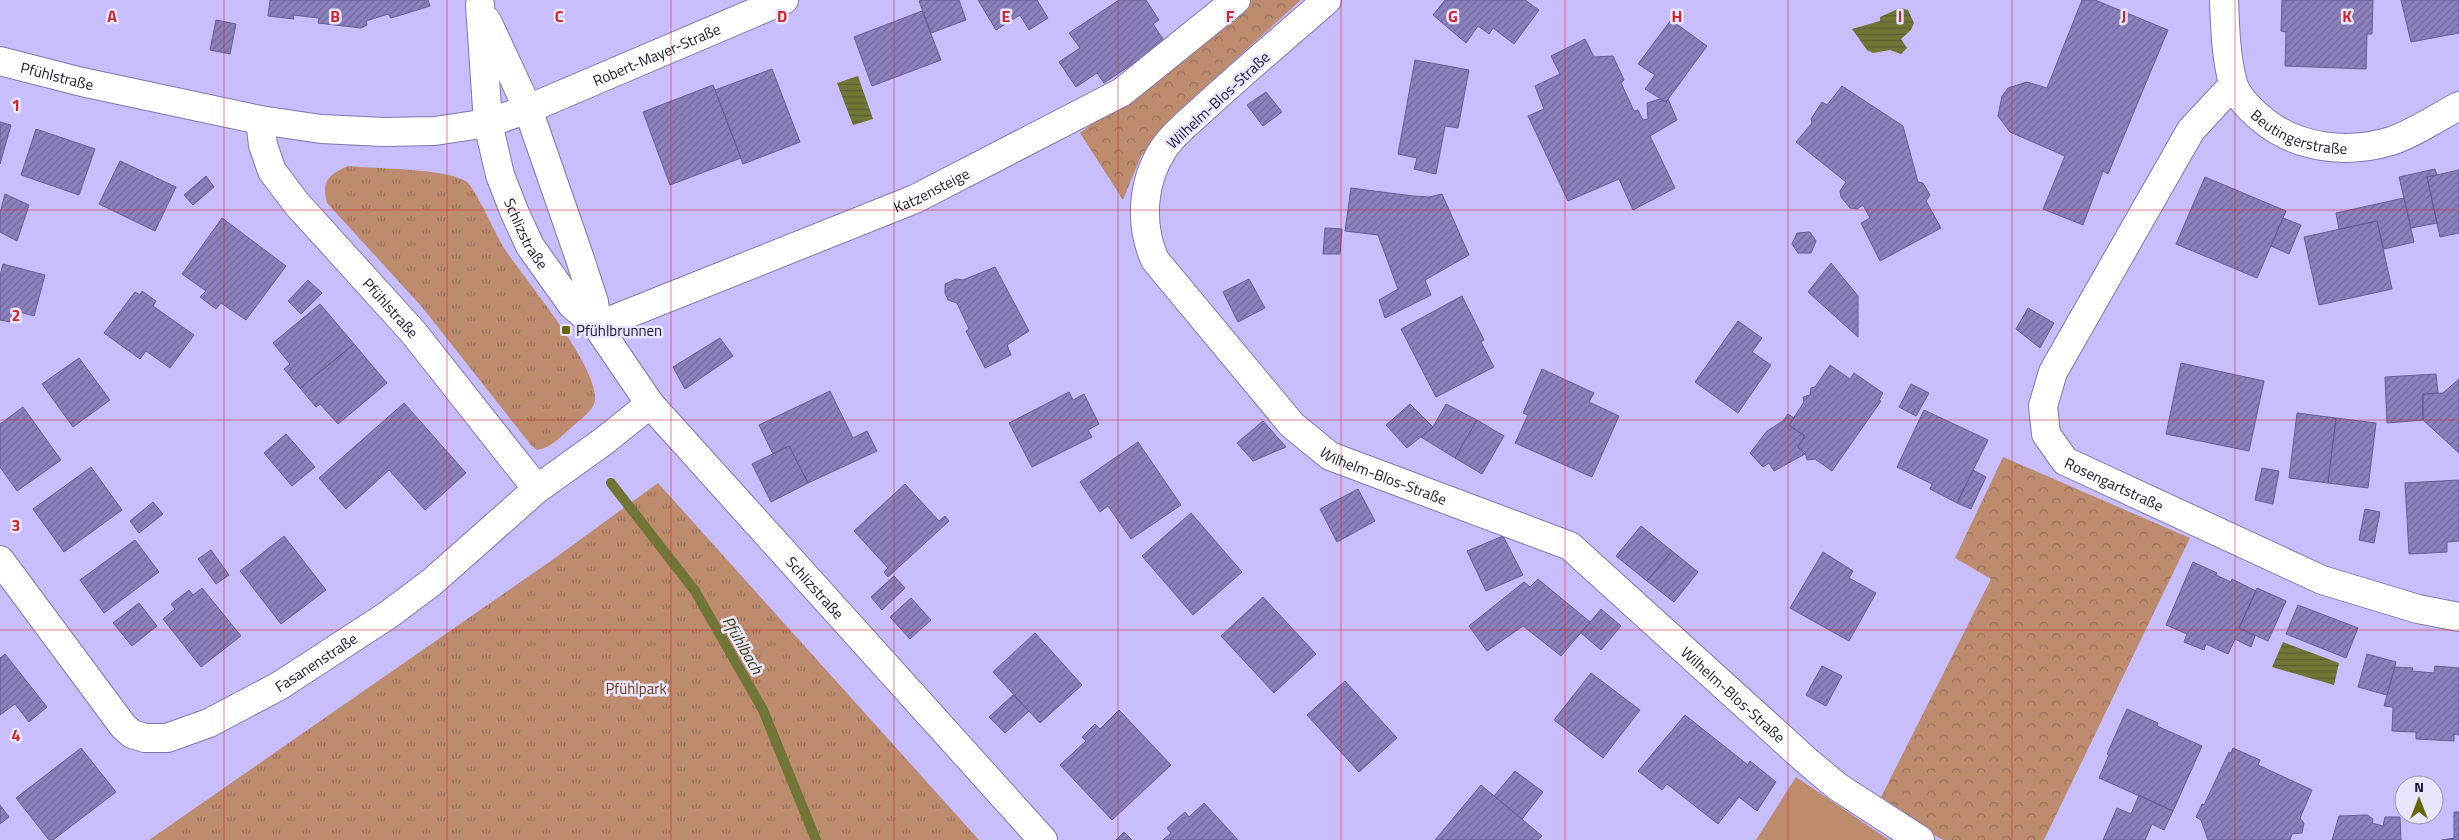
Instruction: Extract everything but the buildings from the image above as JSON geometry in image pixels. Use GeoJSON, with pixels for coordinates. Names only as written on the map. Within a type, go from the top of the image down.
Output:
{"type":"FeatureCollection","features":[{"type":"Feature","properties":{"kind":"street","name":"Robert-Mayer-Straße"},"geometry":{"type":"LineString","coordinates":[[528,109],[784,0]]}},
{"type":"Feature","properties":{"kind":"street","name":"Katzensteige"},"geometry":{"type":"LineString","coordinates":[[597,326],[915,199],[1122,92],[1236,0]]}},
{"type":"Feature","properties":{"kind":"street","name":"Wilhelm-Blos-Straße"},"geometry":{"type":"LineString","coordinates":[[1327,0],[1219,94],[1165,147],[1150,178],[1144,210],[1148,246],[1155,260],[1292,425],[1330,456],[1570,546],[1590,562],[1808,762],[1838,787],[1920,840]]}},
{"type":"Feature","properties":{"kind":"street"},"geometry":{"type":"LineString","coordinates":[[2224,0],[2233,85]]}},
{"type":"Feature","properties":{"kind":"street","name":"Schlizstraße"},"geometry":{"type":"LineString","coordinates":[[479,3],[528,109],[594,302],[597,326]]}},
{"type":"Feature","properties":{"kind":"street","name":"Schlizstraße"},"geometry":{"type":"LineString","coordinates":[[479,3],[488,123],[500,175],[530,246],[572,305],[597,326],[650,404],[1043,840]]}},
{"type":"Feature","properties":{"kind":"street","name":"Pfühlstraße"},"geometry":{"type":"LineString","coordinates":[[0,61],[82,82],[260,120],[321,129],[384,132],[435,130],[488,123],[528,109]]}},
{"type":"Feature","properties":{"kind":"street","name":"Beutingerstraße"},"geometry":{"type":"LineString","coordinates":[[2233,85],[2252,111],[2274,129],[2300,140],[2332,148],[2363,146],[2392,140],[2459,106]]}},
{"type":"Feature","properties":{"kind":"street","name":"Rosengartstraße"},"geometry":{"type":"LineString","coordinates":[[2233,85],[2191,130],[2053,372],[2043,406],[2046,434],[2065,461],[2322,580],[2418,609],[2459,616]]}},
{"type":"Feature","properties":{"kind":"street","name":"Pfühlstraße"},"geometry":{"type":"LineString","coordinates":[[260,120],[263,145],[272,171],[277,178],[297,204],[413,332],[537,489]]}},
{"type":"Feature","properties":{"kind":"street","name":"Fasanenstraße"},"geometry":{"type":"LineString","coordinates":[[0,560],[124,726],[132,734],[157,739],[209,723],[227,714],[279,686],[388,616],[432,582],[537,489],[604,441],[650,404]]}},
{"type":"Feature","properties":{"kind":"green space"},"geometry":{"type":"Polygon","coordinates":[[[1252,0],[1301,0],[1174,115],[1141,156],[1123,200],[1080,133],[1252,0]]]}},
{"type":"Feature","properties":{"kind":"green space"},"geometry":{"type":"Polygon","coordinates":[[[348,166],[444,174],[457,177],[471,186],[504,248],[573,345],[593,385],[595,400],[592,408],[555,442],[537,450],[531,445],[422,307],[327,203],[325,189],[328,180],[335,172],[348,166]]]}},
{"type":"Feature","properties":{"kind":"green space"},"geometry":{"type":"Polygon","coordinates":[[[2003,457],[2190,538],[2044,840],[1943,840],[1878,803],[1991,579],[1955,558],[2003,457]]]}},
{"type":"Feature","properties":{"kind":"green space","name":"Pfühlpark"},"geometry":{"type":"Polygon","coordinates":[[[658,483],[979,840],[149,840],[555,558],[658,483]]]}},
{"type":"Feature","properties":{"kind":"green space"},"geometry":{"type":"Polygon","coordinates":[[[1796,777],[1889,840],[1756,840],[1796,777]]]}},
{"type":"Feature","properties":{"kind":"shaded area"},"geometry":{"type":"Polygon","coordinates":[[[1900,8],[1908,10],[1914,23],[1911,30],[1901,39],[1907,48],[1901,54],[1890,50],[1873,53],[1867,50],[1852,29],[1880,21],[1880,17],[1900,8]]]}},
{"type":"Feature","properties":{"kind":"shaded area"},"geometry":{"type":"Polygon","coordinates":[[[858,76],[873,119],[853,125],[837,83],[858,76]]]}},
{"type":"Feature","properties":{"kind":"shaded area"},"geometry":{"type":"Polygon","coordinates":[[[2283,642],[2339,663],[2334,685],[2272,667],[2283,642]]]}},
{"type":"Feature","properties":{"kind":"waterway","name":"Pfühlbach"},"geometry":{"type":"LineString","coordinates":[[611,483],[695,591],[763,710],[816,840]]}},
{"type":"Feature","properties":{"kind":"place","name":"Pfühlbrunnen"},"geometry":{"type":"Point","coordinates":[566,330]}}]}
